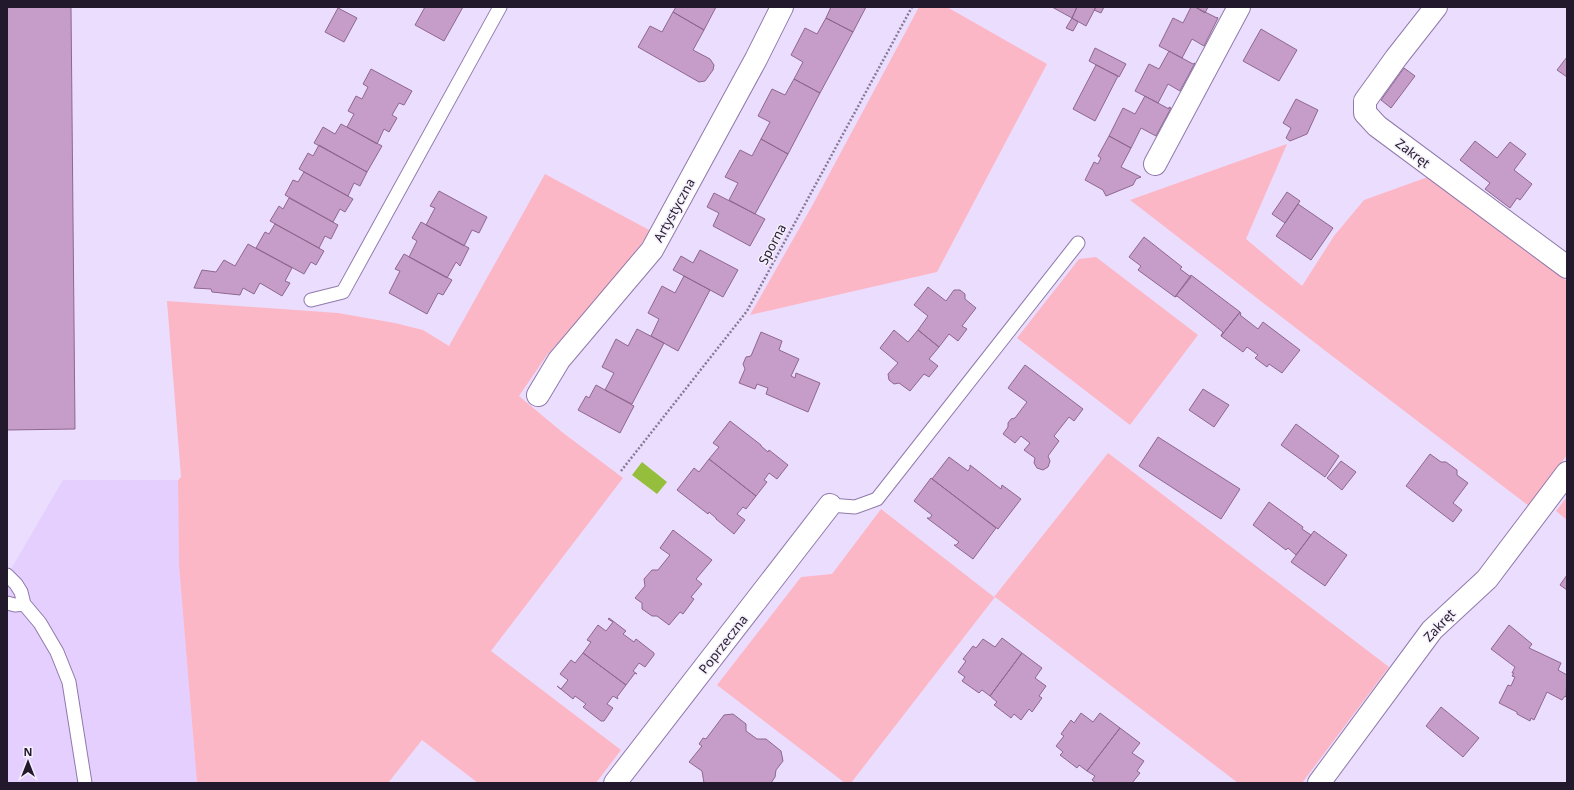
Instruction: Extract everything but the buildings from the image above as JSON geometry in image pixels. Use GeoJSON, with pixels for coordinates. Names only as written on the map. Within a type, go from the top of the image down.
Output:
{"type":"FeatureCollection","features":[{"type":"Feature","properties":{"kind":"street","name":"Artystyczna"},"geometry":{"type":"LineString","coordinates":[[538,395],[559,360],[652,250],[756,59],[782,7]]}},
{"type":"Feature","properties":{"kind":"street"},"geometry":{"type":"LineString","coordinates":[[1155,164],[1239,7]]}},
{"type":"Feature","properties":{"kind":"street","name":"Zakręt"},"geometry":{"type":"LineString","coordinates":[[1436,7],[1396,58],[1366,101],[1366,113],[1377,126],[1567,267]]}},
{"type":"Feature","properties":{"kind":"street","name":"Zakręt"},"geometry":{"type":"LineString","coordinates":[[1319,783],[1432,630],[1487,579],[1567,473]]}},
{"type":"Feature","properties":{"kind":"street","name":"Poprzeczna"},"geometry":{"type":"LineString","coordinates":[[615,783],[830,505]]}},
{"type":"Feature","properties":{"kind":"lane"},"geometry":{"type":"LineString","coordinates":[[311,300],[343,292],[500,7]]}},
{"type":"Feature","properties":{"kind":"lane"},"geometry":{"type":"LineString","coordinates":[[830,505],[855,507],[877,499],[1078,243]]}},
{"type":"Feature","properties":{"kind":"lane"},"geometry":{"type":"LineString","coordinates":[[7,575],[16,584],[21,592],[24,604],[40,623],[58,652],[69,682],[85,783]]}},
{"type":"Feature","properties":{"kind":"lane"},"geometry":{"type":"LineString","coordinates":[[7,603],[15,605],[24,604]]}},
{"type":"Feature","properties":{"kind":"path","name":"Sporna"},"geometry":{"type":"LineString","coordinates":[[621,471],[747,311],[912,7]]}},
{"type":"Feature","properties":{"kind":"shaded area"},"geometry":{"type":"Polygon","coordinates":[[[919,7],[947,7],[1047,64],[937,272],[750,315],[812,206],[919,7]]]}},
{"type":"Feature","properties":{"kind":"shaded area"},"geometry":{"type":"Polygon","coordinates":[[[1287,144],[1246,239],[1302,286],[1334,236],[1364,200],[1428,177],[1567,281],[1567,455],[1529,506],[1130,200],[1287,144]]]}},
{"type":"Feature","properties":{"kind":"shaded area"},"geometry":{"type":"Polygon","coordinates":[[[545,174],[651,231],[615,278],[547,355],[519,396],[562,432],[623,478],[491,651],[621,750],[596,783],[478,783],[422,740],[388,783],[197,783],[179,566],[178,480],[181,477],[167,301],[338,313],[395,323],[423,330],[449,346],[545,174]]]}},
{"type":"Feature","properties":{"kind":"shaded area"},"geometry":{"type":"Polygon","coordinates":[[[1096,257],[1198,335],[1130,425],[1017,338],[1079,259],[1096,257]]]}},
{"type":"Feature","properties":{"kind":"shaded area"},"geometry":{"type":"Polygon","coordinates":[[[1108,453],[1389,667],[1302,783],[1238,783],[995,597],[851,783],[845,783],[717,685],[801,577],[832,574],[881,509],[994,597],[1108,453]]]}},
{"type":"Feature","properties":{"kind":"shaded area"},"geometry":{"type":"Polygon","coordinates":[[[642,462],[667,482],[657,494],[632,475],[642,462]]]}},
{"type":"Feature","properties":{"kind":"shaded area"},"geometry":{"type":"Polygon","coordinates":[[[63,480],[178,480],[179,566],[197,783],[7,783],[7,576],[63,480]]]}},
{"type":"Feature","properties":{"kind":"shaded area"},"geometry":{"type":"Polygon","coordinates":[[[1567,497],[1567,520],[1556,511],[1567,497]]]}}]}
